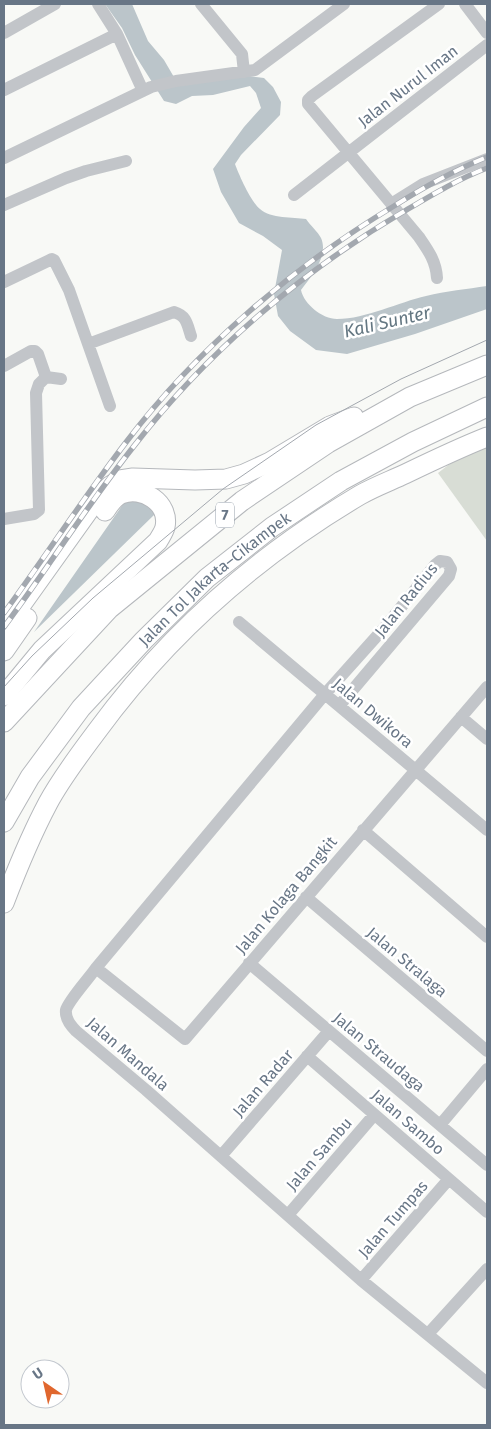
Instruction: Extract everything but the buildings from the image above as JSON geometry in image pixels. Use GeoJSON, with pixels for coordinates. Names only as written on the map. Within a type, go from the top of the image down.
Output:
{"type":"FeatureCollection","features":[{"type":"Feature","properties":{"kind":"highway","name":"7"},"geometry":{"type":"LineString","coordinates":[[4,722],[109,609],[242,501],[328,443],[410,397],[487,365]]}},
{"type":"Feature","properties":{"kind":"highway"},"geometry":{"type":"LineString","coordinates":[[4,629],[100,496],[110,486],[120,480],[133,478],[226,479],[244,474],[270,462],[330,426],[410,397]]}},
{"type":"Feature","properties":{"kind":"highway","name":"Jalan Tol Jakarta–Cikampek"},"geometry":{"type":"LineString","coordinates":[[4,822],[30,777],[81,708],[144,640],[207,578],[272,527],[341,481],[413,442],[487,407]]}},
{"type":"Feature","properties":{"kind":"highway"},"geometry":{"type":"LineString","coordinates":[[4,903],[35,829],[49,801],[73,764],[130,686],[209,605],[304,530],[362,494],[487,437]]}},
{"type":"Feature","properties":{"kind":"highway"},"geometry":{"type":"LineString","coordinates":[[4,651],[110,504],[119,495],[131,491],[145,492],[156,500],[165,513],[165,527],[158,541],[42,650],[4,696]]}},
{"type":"Feature","properties":{"kind":"street"},"geometry":{"type":"LineString","coordinates":[[4,33],[55,4]]}},
{"type":"Feature","properties":{"kind":"street"},"geometry":{"type":"LineString","coordinates":[[98,4],[147,89]]}},
{"type":"Feature","properties":{"kind":"street"},"geometry":{"type":"LineString","coordinates":[[201,4],[242,54],[244,72]]}},
{"type":"Feature","properties":{"kind":"street"},"geometry":{"type":"LineString","coordinates":[[4,158],[147,89],[176,81],[255,70],[344,4]]}},
{"type":"Feature","properties":{"kind":"street"},"geometry":{"type":"LineString","coordinates":[[437,278],[437,267],[431,254],[308,104],[308,100],[439,4]]}},
{"type":"Feature","properties":{"kind":"street"},"geometry":{"type":"LineString","coordinates":[[465,4],[487,33]]}},
{"type":"Feature","properties":{"kind":"street"},"geometry":{"type":"LineString","coordinates":[[4,90],[117,34]]}},
{"type":"Feature","properties":{"kind":"street","name":"Jalan Nurul Iman"},"geometry":{"type":"LineString","coordinates":[[294,195],[487,45]]}},
{"type":"Feature","properties":{"kind":"street"},"geometry":{"type":"LineString","coordinates":[[391,204],[423,184],[487,159]]}},
{"type":"Feature","properties":{"kind":"street"},"geometry":{"type":"LineString","coordinates":[[4,205],[66,178],[126,161]]}},
{"type":"Feature","properties":{"kind":"street"},"geometry":{"type":"LineString","coordinates":[[4,282],[52,259],[54,260],[68,290],[110,406]]}},
{"type":"Feature","properties":{"kind":"street"},"geometry":{"type":"LineString","coordinates":[[88,344],[174,312],[185,318],[191,336]]}},
{"type":"Feature","properties":{"kind":"street"},"geometry":{"type":"LineString","coordinates":[[4,366],[31,351],[35,351],[38,354],[46,378]]}},
{"type":"Feature","properties":{"kind":"street"},"geometry":{"type":"LineString","coordinates":[[4,519],[34,514],[38,510],[36,393],[39,384],[46,378],[61,379]]}},
{"type":"Feature","properties":{"kind":"street","name":"Jalan Radius"},"geometry":{"type":"LineString","coordinates":[[325,694],[385,627],[435,564],[440,561],[447,562],[451,568],[449,576],[340,706]]}},
{"type":"Feature","properties":{"kind":"street","name":"Jalan Dwikora"},"geometry":{"type":"LineString","coordinates":[[238,622],[487,830]]}},
{"type":"Feature","properties":{"kind":"street"},"geometry":{"type":"LineString","coordinates":[[385,627],[397,638]]}},
{"type":"Feature","properties":{"kind":"street","name":"Jalan Kolaga Bangkit"},"geometry":{"type":"LineString","coordinates":[[96,968],[185,1039],[487,687]]}},
{"type":"Feature","properties":{"kind":"street","name":"Jalan Mandala"},"geometry":{"type":"LineString","coordinates":[[325,694],[96,968],[66,1009],[66,1015],[72,1027],[361,1280],[487,1383]]}},
{"type":"Feature","properties":{"kind":"street"},"geometry":{"type":"LineString","coordinates":[[461,717],[487,739]]}},
{"type":"Feature","properties":{"kind":"street"},"geometry":{"type":"LineString","coordinates":[[363,830],[487,937]]}},
{"type":"Feature","properties":{"kind":"street","name":"Jalan Stralaga"},"geometry":{"type":"LineString","coordinates":[[306,898],[487,1052]]}},
{"type":"Feature","properties":{"kind":"street","name":"Jalan Straudaga"},"geometry":{"type":"LineString","coordinates":[[249,963],[487,1165]]}},
{"type":"Feature","properties":{"kind":"street","name":"Jalan Radar"},"geometry":{"type":"LineString","coordinates":[[221,1156],[329,1031]]}},
{"type":"Feature","properties":{"kind":"street","name":"Jalan Sambo"},"geometry":{"type":"LineString","coordinates":[[307,1056],[487,1212]]}},
{"type":"Feature","properties":{"kind":"street"},"geometry":{"type":"LineString","coordinates":[[440,1125],[487,1069]]}},
{"type":"Feature","properties":{"kind":"street","name":"Jalan Sambu"},"geometry":{"type":"LineString","coordinates":[[288,1215],[374,1114]]}},
{"type":"Feature","properties":{"kind":"street","name":"Jalan Tumpas"},"geometry":{"type":"LineString","coordinates":[[361,1280],[449,1179]]}},
{"type":"Feature","properties":{"kind":"street"},"geometry":{"type":"LineString","coordinates":[[428,1334],[487,1268]]}},
{"type":"Feature","properties":{"kind":"shaded area"},"geometry":{"type":"Polygon","coordinates":[[[487,435],[487,541],[438,473],[487,435]]]}},
{"type":"Feature","properties":{"kind":"water","name":"Kali Sunter"},"geometry":{"type":"Polygon","coordinates":[[[105,4],[132,4],[148,41],[164,60],[178,84],[249,76],[264,78],[273,87],[281,102],[280,115],[241,155],[235,164],[249,195],[260,209],[276,216],[306,219],[321,238],[323,252],[321,259],[314,273],[301,290],[314,310],[331,318],[348,318],[426,296],[487,286],[487,309],[415,334],[347,354],[316,350],[290,331],[278,316],[274,294],[282,250],[263,236],[239,223],[221,192],[213,169],[244,127],[261,108],[256,93],[250,86],[213,95],[192,96],[176,104],[164,101],[135,55],[122,28],[105,4]]]}},
{"type":"Feature","properties":{"kind":"water"},"geometry":{"type":"Polygon","coordinates":[[[135,496],[154,508],[154,515],[34,632],[126,500],[135,496]]]}},
{"type":"Feature","properties":{"kind":"tram line"},"geometry":{"type":"LineString","coordinates":[[4,687],[32,656],[93,598],[223,489],[316,425],[401,379],[487,340]]}},
{"type":"Feature","properties":{"kind":"railway"},"geometry":{"type":"LineString","coordinates":[[4,613],[127,441],[154,407],[216,342],[284,282],[320,255],[405,199],[463,167],[487,157]]}},
{"type":"Feature","properties":{"kind":"railway"},"geometry":{"type":"LineString","coordinates":[[4,627],[100,490],[134,446],[162,411],[224,346],[292,288],[365,235],[444,188],[487,168]]}}]}
